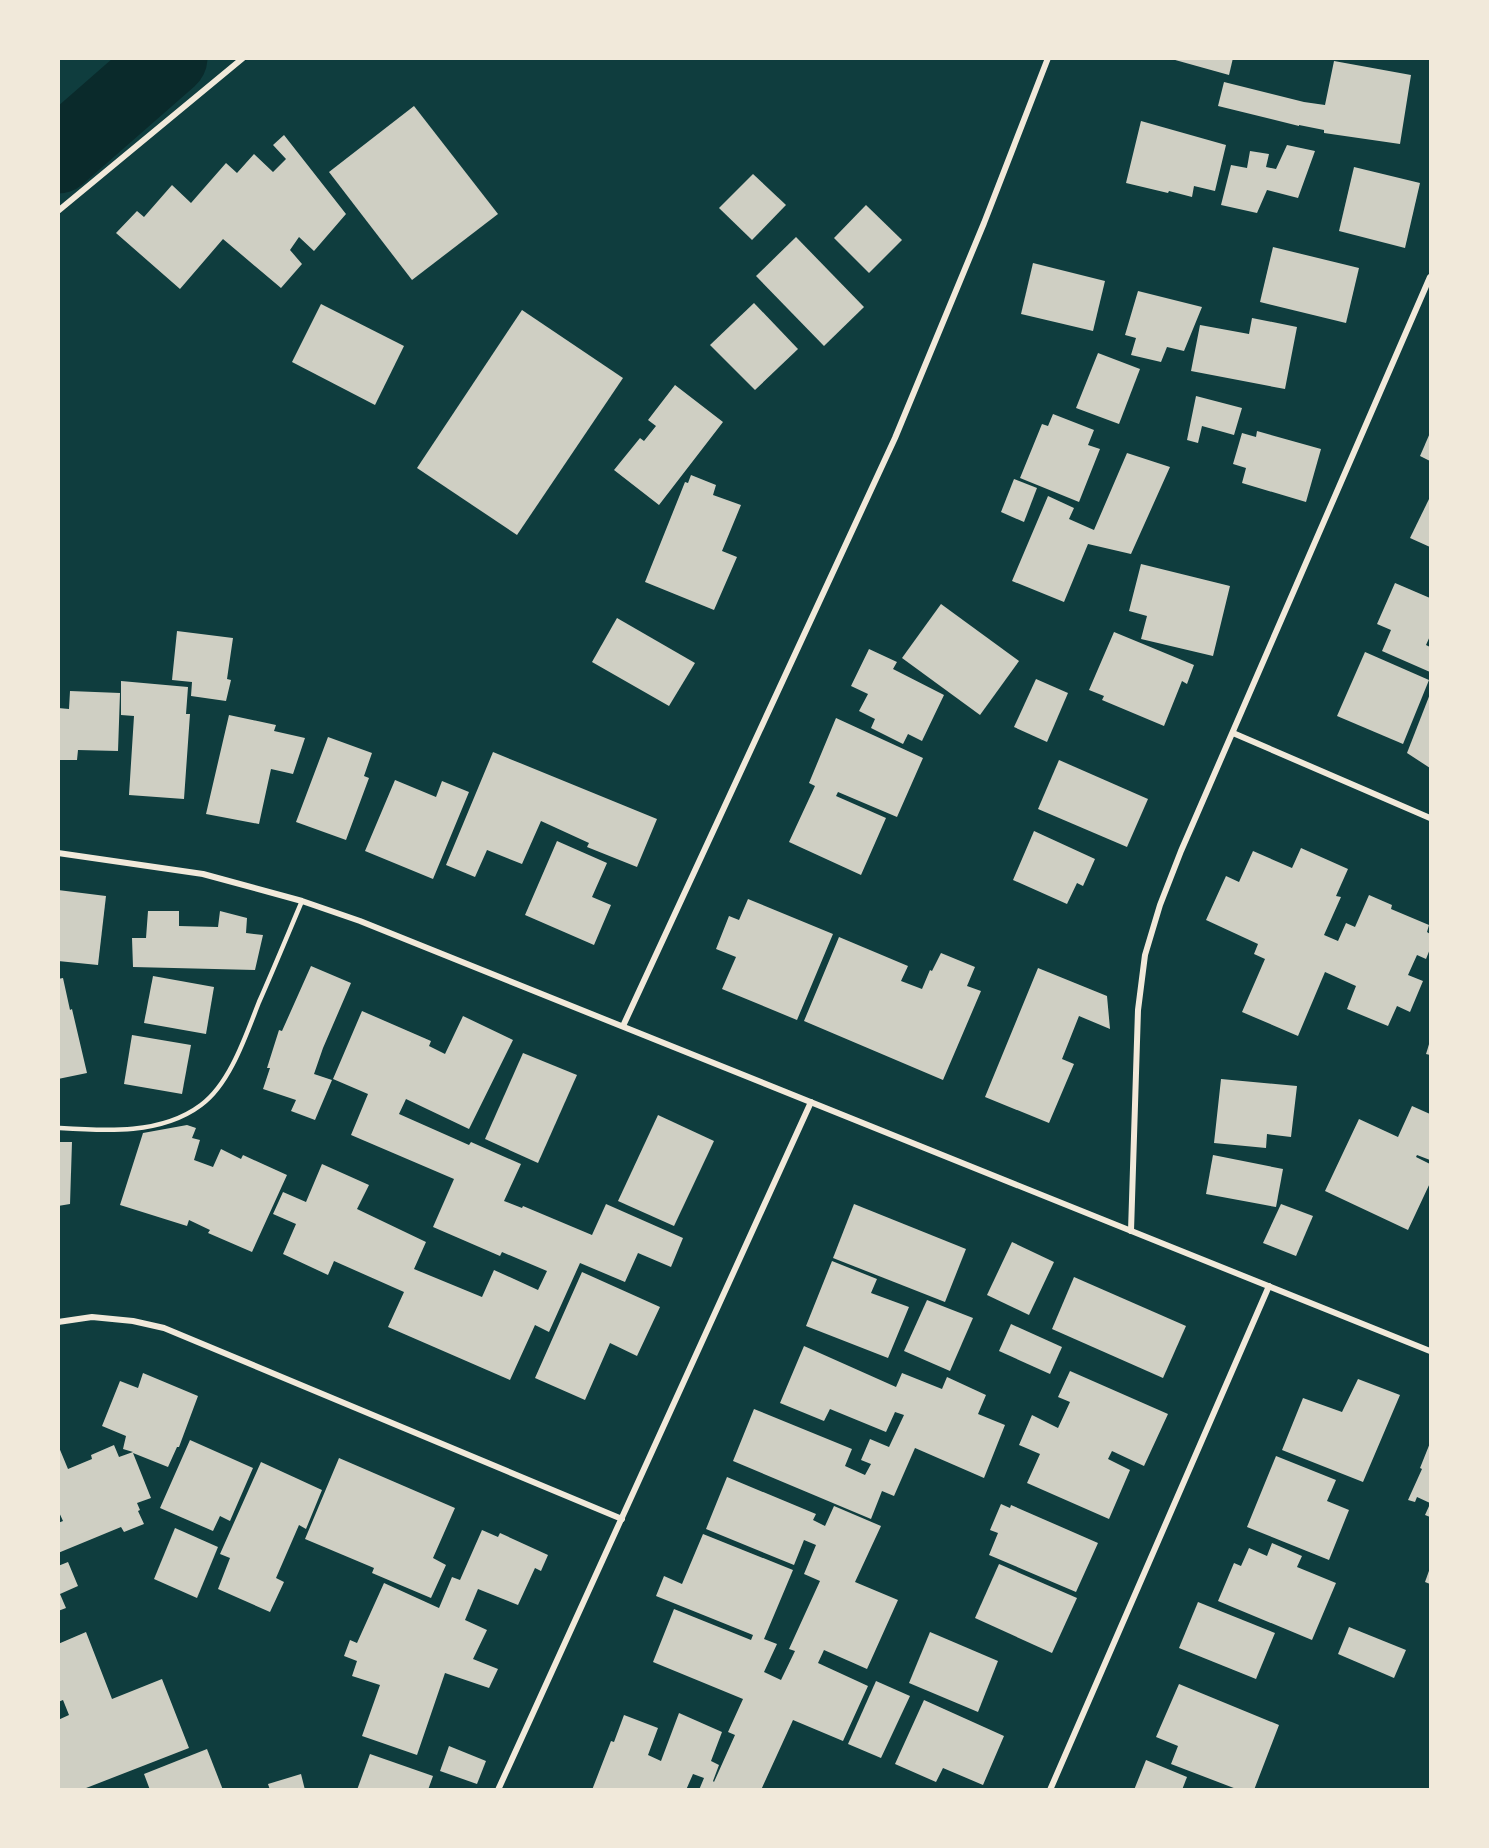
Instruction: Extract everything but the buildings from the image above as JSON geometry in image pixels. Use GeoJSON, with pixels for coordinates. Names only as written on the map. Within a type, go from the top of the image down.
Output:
{"type":"FeatureCollection","features":[{"type":"Feature","properties":{"kind":"street"},"geometry":{"type":"LineString","coordinates":[[58,211],[243,58]]}},
{"type":"Feature","properties":{"kind":"street"},"geometry":{"type":"LineString","coordinates":[[623,1026],[895,438],[984,223],[1048,58]]}},
{"type":"Feature","properties":{"kind":"street"},"geometry":{"type":"LineString","coordinates":[[1131,1231],[1138,1010],[1145,955],[1160,905],[1181,851],[1431,277]]}},
{"type":"Feature","properties":{"kind":"street"},"geometry":{"type":"LineString","coordinates":[[1233,733],[1431,818]]}},
{"type":"Feature","properties":{"kind":"street"},"geometry":{"type":"LineString","coordinates":[[58,853],[203,874],[302,901],[360,921],[1431,1351]]}},
{"type":"Feature","properties":{"kind":"street"},"geometry":{"type":"LineString","coordinates":[[498,1790],[811,1102]]}},
{"type":"Feature","properties":{"kind":"street"},"geometry":{"type":"LineString","coordinates":[[1050,1790],[1269,1286]]}},
{"type":"Feature","properties":{"kind":"street"},"geometry":{"type":"LineString","coordinates":[[58,1322],[92,1317],[133,1321],[165,1328],[622,1519]]}},
{"type":"Feature","properties":{"kind":"lane"},"geometry":{"type":"LineString","coordinates":[[58,1128],[99,1130],[134,1128],[171,1121],[202,1105],[226,1077],[302,901]]}},
{"type":"Feature","properties":{"kind":"waterway"},"geometry":{"type":"LineString","coordinates":[[58,156],[170,58]]}}]}
